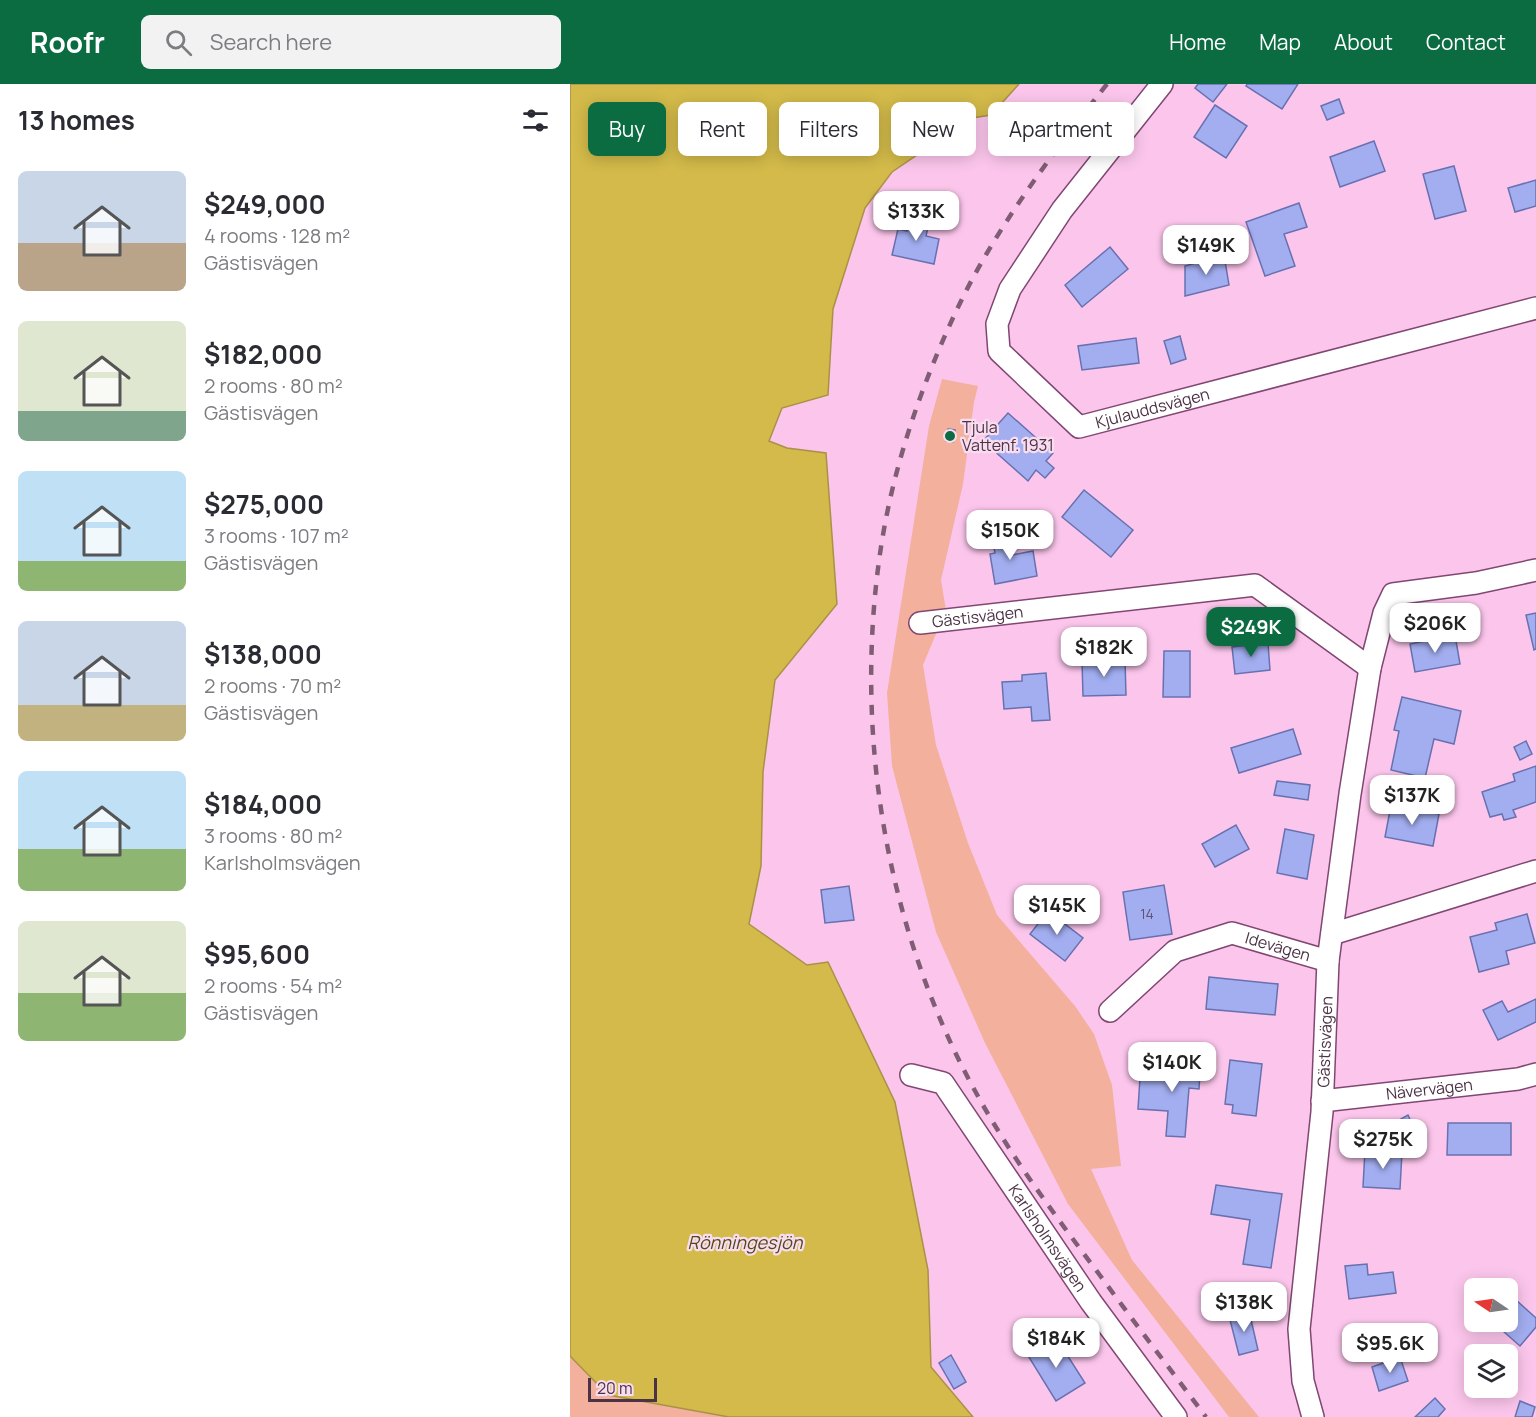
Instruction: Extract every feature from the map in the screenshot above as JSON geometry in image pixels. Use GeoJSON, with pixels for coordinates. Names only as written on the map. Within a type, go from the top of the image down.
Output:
{"type":"FeatureCollection","features":[{"type":"Feature","properties":{"kind":"street","name":"Kjulauddsvägen"},"geometry":{"type":"LineString","coordinates":[[1162,84],[1062,210],[1010,289],[997,324],[999,351],[1079,427],[1536,308]]}},
{"type":"Feature","properties":{"kind":"street","name":"Gästisvägen"},"geometry":{"type":"LineString","coordinates":[[1313,1417],[1303,1381],[1299,1329],[1322,1101],[1328,961],[1350,794],[1370,668],[1383,613],[1393,594],[1476,583],[1536,570]]}},
{"type":"Feature","properties":{"kind":"street","name":"Gästisvägen"},"geometry":{"type":"LineString","coordinates":[[920,623],[1255,585],[1370,668]]}},
{"type":"Feature","properties":{"kind":"street","name":"Idevägen"},"geometry":{"type":"LineString","coordinates":[[1332,934],[1536,871]]}},
{"type":"Feature","properties":{"kind":"street","name":"Idevägen"},"geometry":{"type":"LineString","coordinates":[[1110,1011],[1175,951],[1232,933],[1328,961]]}},
{"type":"Feature","properties":{"kind":"street","name":"Karlsholmsvägen"},"geometry":{"type":"LineString","coordinates":[[911,1075],[943,1083],[1091,1302],[1176,1417]]}},
{"type":"Feature","properties":{"kind":"street","name":"Nävervägen"},"geometry":{"type":"LineString","coordinates":[[1322,1101],[1527,1077]]}},
{"type":"Feature","properties":{"kind":"street"},"geometry":{"type":"LineString","coordinates":[[1527,1077],[1536,1094]]}},
{"type":"Feature","properties":{"kind":"shaded area"},"geometry":{"type":"Polygon","coordinates":[[[942,379],[978,386],[963,484],[941,580],[946,610],[923,665],[936,745],[968,843],[997,915],[1075,1006],[1094,1034],[1112,1085],[1121,1166],[1091,1169],[1132,1260],[1259,1417],[1229,1417],[1068,1204],[985,1043],[936,932],[892,766],[887,693],[929,426],[942,379]]]}},
{"type":"Feature","properties":{"kind":"shaded area"},"geometry":{"type":"Polygon","coordinates":[[[570,1356],[608,1395],[729,1417],[570,1417],[570,1356]]]}},
{"type":"Feature","properties":{"kind":"water","name":"Rönningesjön"},"geometry":{"type":"Polygon","coordinates":[[[570,84],[1019,84],[1003,102],[988,102],[988,115],[976,117],[976,102],[891,102],[891,156],[916,156],[892,172],[865,208],[833,309],[828,395],[782,408],[769,441],[787,448],[826,453],[837,604],[775,680],[763,772],[761,866],[749,924],[807,965],[828,962],[895,1102],[928,1270],[931,1367],[973,1417],[729,1417],[608,1395],[570,1356],[570,84]]]}},
{"type":"Feature","properties":{"kind":"building"},"geometry":{"type":"Polygon","coordinates":[[[1198,84],[1227,84],[1213,102],[1195,88],[1198,84]]]}},
{"type":"Feature","properties":{"kind":"building"},"geometry":{"type":"Polygon","coordinates":[[[1247,84],[1298,84],[1282,109],[1246,86],[1247,84]]]}},
{"type":"Feature","properties":{"kind":"building"},"geometry":{"type":"Polygon","coordinates":[[[1339,99],[1344,113],[1327,120],[1321,106],[1339,99]]]}},
{"type":"Feature","properties":{"kind":"building"},"geometry":{"type":"Polygon","coordinates":[[[1215,105],[1247,126],[1226,158],[1194,137],[1215,105]]]}},
{"type":"Feature","properties":{"kind":"building"},"geometry":{"type":"Polygon","coordinates":[[[1374,141],[1385,171],[1340,187],[1330,157],[1374,141]]]}},
{"type":"Feature","properties":{"kind":"building"},"geometry":{"type":"Polygon","coordinates":[[[1454,166],[1466,211],[1435,219],[1423,174],[1454,166]]]}},
{"type":"Feature","properties":{"kind":"building"},"geometry":{"type":"Polygon","coordinates":[[[1536,180],[1536,206],[1515,212],[1508,188],[1536,180]]]}},
{"type":"Feature","properties":{"kind":"building"},"geometry":{"type":"Polygon","coordinates":[[[1299,203],[1307,227],[1284,234],[1295,266],[1265,276],[1246,222],[1299,203]]]}},
{"type":"Feature","properties":{"kind":"building"},"geometry":{"type":"Polygon","coordinates":[[[910,215],[930,219],[926,236],[939,239],[934,264],[892,255],[898,229],[907,231],[910,215]]]}},
{"type":"Feature","properties":{"kind":"building"},"geometry":{"type":"Polygon","coordinates":[[[1110,247],[1128,269],[1082,307],[1065,285],[1110,247]]]}},
{"type":"Feature","properties":{"kind":"building"},"geometry":{"type":"Polygon","coordinates":[[[1224,255],[1229,285],[1185,296],[1185,266],[1224,255]]]}},
{"type":"Feature","properties":{"kind":"building"},"geometry":{"type":"Polygon","coordinates":[[[1180,336],[1186,359],[1171,364],[1164,341],[1180,336]]]}},
{"type":"Feature","properties":{"kind":"building"},"geometry":{"type":"Polygon","coordinates":[[[1136,338],[1139,363],[1082,370],[1078,346],[1136,338]]]}},
{"type":"Feature","properties":{"kind":"building"},"geometry":{"type":"Polygon","coordinates":[[[1008,413],[1053,453],[1046,461],[1054,468],[1045,478],[1036,470],[1028,481],[983,441],[1008,413]]]}},
{"type":"Feature","properties":{"kind":"building","name":"Tjula Vattenf. 1931"},"geometry":{"type":"Polygon","coordinates":[[[948,429],[955,430],[953,442],[946,441],[948,429]]]}},
{"type":"Feature","properties":{"kind":"building"},"geometry":{"type":"Polygon","coordinates":[[[1084,490],[1133,530],[1111,557],[1062,517],[1084,490]]]}},
{"type":"Feature","properties":{"kind":"building"},"geometry":{"type":"Polygon","coordinates":[[[1007,530],[1012,555],[1033,551],[1037,576],[995,584],[990,554],[995,553],[991,533],[1007,530]]]}},
{"type":"Feature","properties":{"kind":"building"},"geometry":{"type":"Polygon","coordinates":[[[1536,613],[1536,649],[1534,650],[1526,615],[1536,613]]]}},
{"type":"Feature","properties":{"kind":"building"},"geometry":{"type":"Polygon","coordinates":[[[1455,635],[1460,664],[1415,672],[1410,644],[1455,635]]]}},
{"type":"Feature","properties":{"kind":"building"},"geometry":{"type":"Polygon","coordinates":[[[1268,643],[1270,670],[1235,674],[1232,647],[1268,643]]]}},
{"type":"Feature","properties":{"kind":"building"},"geometry":{"type":"Polygon","coordinates":[[[1164,651],[1190,651],[1190,697],[1163,697],[1164,651]]]}},
{"type":"Feature","properties":{"kind":"building"},"geometry":{"type":"Polygon","coordinates":[[[1125,660],[1126,695],[1083,696],[1082,661],[1125,660]]]}},
{"type":"Feature","properties":{"kind":"building"},"geometry":{"type":"Polygon","coordinates":[[[1046,673],[1050,720],[1032,721],[1031,707],[1004,709],[1002,682],[1022,681],[1022,675],[1046,673]]]}},
{"type":"Feature","properties":{"kind":"building"},"geometry":{"type":"Polygon","coordinates":[[[1402,697],[1461,711],[1454,744],[1434,739],[1425,778],[1391,770],[1399,731],[1394,730],[1402,697]]]}},
{"type":"Feature","properties":{"kind":"building"},"geometry":{"type":"Polygon","coordinates":[[[1293,729],[1301,754],[1239,773],[1231,748],[1293,729]]]}},
{"type":"Feature","properties":{"kind":"building"},"geometry":{"type":"Polygon","coordinates":[[[1526,741],[1532,754],[1520,760],[1514,747],[1526,741]]]}},
{"type":"Feature","properties":{"kind":"building"},"geometry":{"type":"Polygon","coordinates":[[[1536,766],[1536,802],[1513,810],[1516,817],[1504,820],[1502,814],[1490,817],[1482,792],[1515,781],[1513,774],[1536,766]]]}},
{"type":"Feature","properties":{"kind":"building"},"geometry":{"type":"Polygon","coordinates":[[[1277,781],[1310,785],[1308,800],[1274,795],[1277,781]]]}},
{"type":"Feature","properties":{"kind":"building"},"geometry":{"type":"Polygon","coordinates":[[[1391,805],[1439,814],[1433,846],[1385,837],[1391,805]]]}},
{"type":"Feature","properties":{"kind":"building"},"geometry":{"type":"Polygon","coordinates":[[[1236,825],[1249,849],[1215,867],[1202,844],[1236,825]]]}},
{"type":"Feature","properties":{"kind":"building"},"geometry":{"type":"Polygon","coordinates":[[[1285,829],[1314,835],[1307,879],[1277,873],[1285,829]]]}},
{"type":"Feature","properties":{"kind":"building"},"geometry":{"type":"Polygon","coordinates":[[[1164,885],[1172,934],[1130,940],[1123,892],[1164,885]]]}},
{"type":"Feature","properties":{"kind":"building"},"geometry":{"type":"Polygon","coordinates":[[[849,886],[854,920],[825,923],[821,890],[849,886]]]}},
{"type":"Feature","properties":{"kind":"building"},"geometry":{"type":"Polygon","coordinates":[[[1048,911],[1083,938],[1065,961],[1030,934],[1048,911]]]}},
{"type":"Feature","properties":{"kind":"building"},"geometry":{"type":"Polygon","coordinates":[[[1527,914],[1535,943],[1506,951],[1509,964],[1479,972],[1470,937],[1497,930],[1495,923],[1527,914]]]}},
{"type":"Feature","properties":{"kind":"building"},"geometry":{"type":"Polygon","coordinates":[[[1209,977],[1278,984],[1275,1015],[1206,1009],[1209,977]]]}},
{"type":"Feature","properties":{"kind":"building"},"geometry":{"type":"Polygon","coordinates":[[[1536,999],[1536,1022],[1498,1040],[1483,1010],[1502,1001],[1508,1012],[1536,999]]]}},
{"type":"Feature","properties":{"kind":"building"},"geometry":{"type":"Polygon","coordinates":[[[1173,1054],[1201,1057],[1199,1089],[1189,1088],[1185,1137],[1166,1136],[1168,1111],[1138,1109],[1140,1078],[1171,1081],[1173,1054]]]}},
{"type":"Feature","properties":{"kind":"building"},"geometry":{"type":"Polygon","coordinates":[[[1230,1060],[1262,1064],[1256,1116],[1232,1113],[1233,1105],[1225,1104],[1230,1060]]]}},
{"type":"Feature","properties":{"kind":"building"},"geometry":{"type":"Polygon","coordinates":[[[1408,1115],[1413,1126],[1403,1130],[1399,1120],[1408,1115]]]}},
{"type":"Feature","properties":{"kind":"building"},"geometry":{"type":"Polygon","coordinates":[[[1448,1123],[1511,1123],[1511,1155],[1447,1155],[1448,1123]]]}},
{"type":"Feature","properties":{"kind":"building"},"geometry":{"type":"Polygon","coordinates":[[[1365,1150],[1402,1152],[1400,1189],[1363,1187],[1365,1150]]]}},
{"type":"Feature","properties":{"kind":"building"},"geometry":{"type":"Polygon","coordinates":[[[1216,1185],[1282,1194],[1271,1268],[1243,1264],[1250,1220],[1211,1214],[1216,1185]]]}},
{"type":"Feature","properties":{"kind":"building"},"geometry":{"type":"Polygon","coordinates":[[[1367,1264],[1368,1275],[1393,1272],[1396,1293],[1349,1299],[1345,1266],[1367,1264]]]}},
{"type":"Feature","properties":{"kind":"building"},"geometry":{"type":"Polygon","coordinates":[[[1518,1302],[1536,1318],[1536,1327],[1520,1346],[1504,1332],[1518,1332],[1518,1302]]]}},
{"type":"Feature","properties":{"kind":"building"},"geometry":{"type":"Polygon","coordinates":[[[1249,1311],[1258,1350],[1239,1355],[1229,1316],[1249,1311]]]}},
{"type":"Feature","properties":{"kind":"building"},"geometry":{"type":"Polygon","coordinates":[[[1055,1336],[1085,1383],[1056,1401],[1027,1354],[1055,1336]]]}},
{"type":"Feature","properties":{"kind":"building"},"geometry":{"type":"Polygon","coordinates":[[[951,1355],[966,1382],[954,1389],[939,1363],[951,1355]]]}},
{"type":"Feature","properties":{"kind":"building"},"geometry":{"type":"Polygon","coordinates":[[[1400,1357],[1408,1381],[1379,1391],[1372,1367],[1400,1357]]]}},
{"type":"Feature","properties":{"kind":"building"},"geometry":{"type":"Polygon","coordinates":[[[1435,1398],[1445,1409],[1438,1417],[1415,1417],[1435,1398]]]}},
{"type":"Feature","properties":{"kind":"building"},"geometry":{"type":"Polygon","coordinates":[[[1520,1401],[1535,1407],[1532,1417],[1515,1417],[1520,1401]]]}},
{"type":"Feature","properties":{"kind":"railway"},"geometry":{"type":"LineString","coordinates":[[1107,84],[1022,198],[985,257],[952,320],[918,403],[900,460],[881,547],[873,616],[871,686],[875,756],[884,826],[898,894],[918,961],[943,1026],[974,1089],[1002,1137],[1049,1206],[1206,1417]]}},
{"type":"Feature","properties":{"kind":"place","name":"Tjula Vattenf. 1931"},"geometry":{"type":"Point","coordinates":[950,436]}}]}
